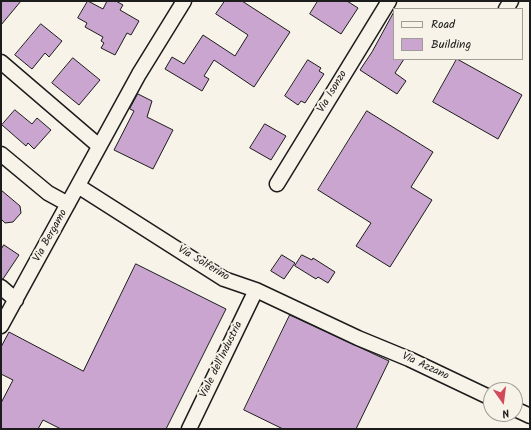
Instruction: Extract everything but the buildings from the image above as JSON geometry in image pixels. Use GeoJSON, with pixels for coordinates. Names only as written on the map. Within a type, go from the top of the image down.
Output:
{"type":"FeatureCollection","features":[{"type":"Feature","properties":{"kind":"street","name":"Via Bergamo"},"geometry":{"type":"LineString","coordinates":[[1,326],[139,74],[184,1]]}},
{"type":"Feature","properties":{"kind":"street","name":"Via Isonzo"},"geometry":{"type":"LineString","coordinates":[[277,184],[389,1]]}},
{"type":"Feature","properties":{"kind":"street"},"geometry":{"type":"LineString","coordinates":[[1,62],[99,146]]}},
{"type":"Feature","properties":{"kind":"street"},"geometry":{"type":"LineString","coordinates":[[1,154],[48,193],[68,204]]}},
{"type":"Feature","properties":{"kind":"street","name":"Via Solferino"},"geometry":{"type":"LineString","coordinates":[[78,186],[224,279],[256,290],[358,338]]}},
{"type":"Feature","properties":{"kind":"street"},"geometry":{"type":"LineString","coordinates":[[1,287],[16,300]]}},
{"type":"Feature","properties":{"kind":"street","name":"Viale dell'Industria"},"geometry":{"type":"LineString","coordinates":[[189,429],[256,290]]}},
{"type":"Feature","properties":{"kind":"street","name":"Via Azzano"},"geometry":{"type":"LineString","coordinates":[[358,338],[409,359],[483,394]]}}]}
